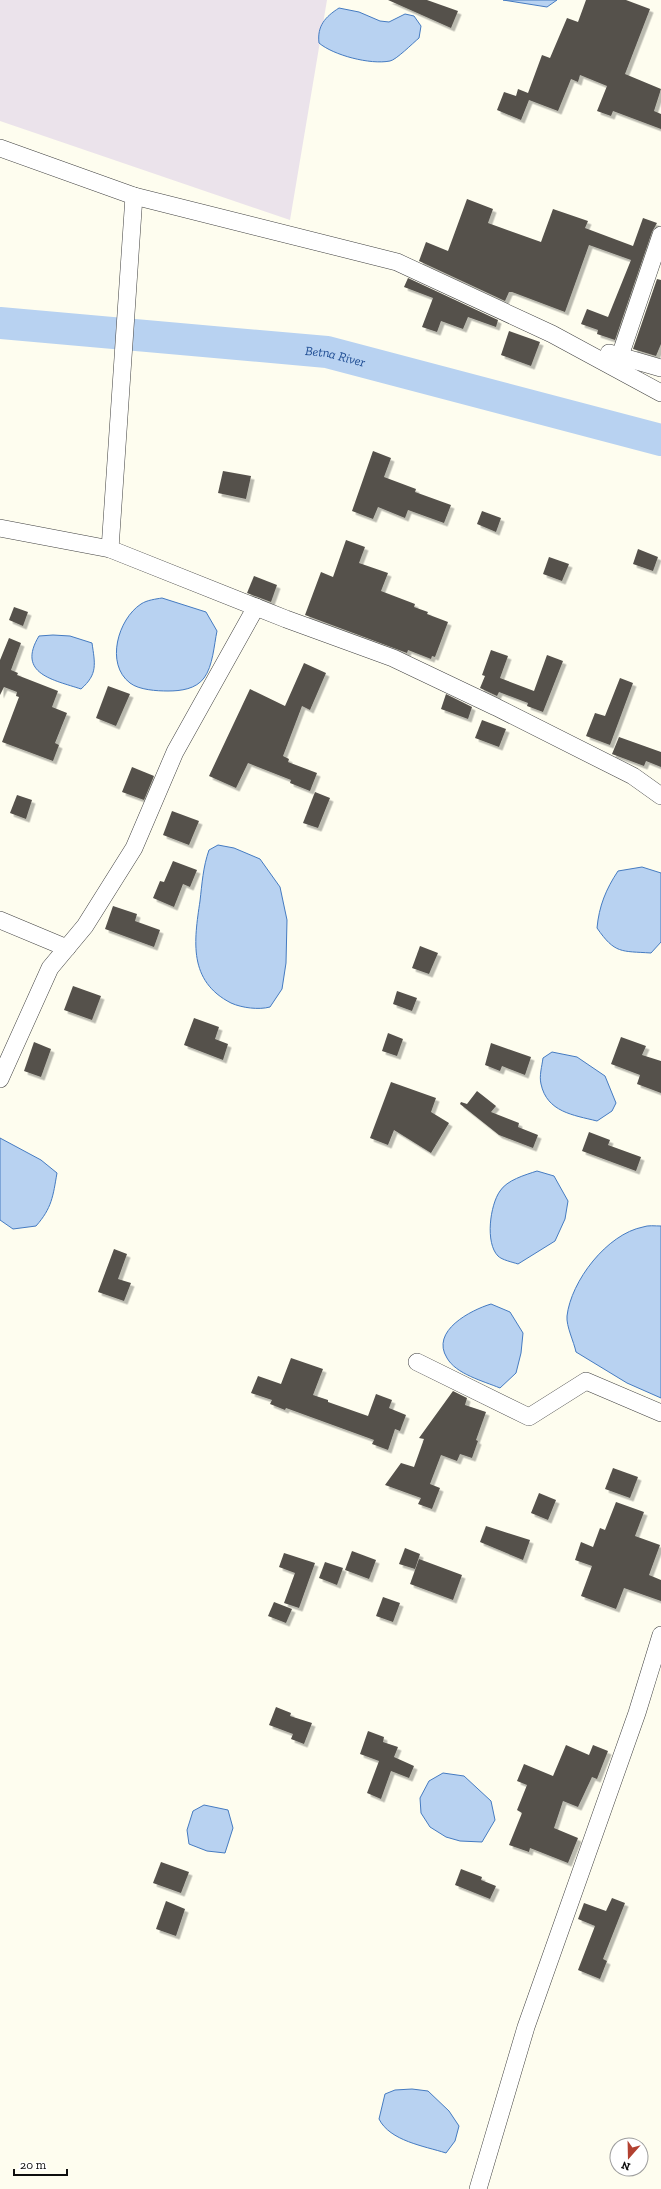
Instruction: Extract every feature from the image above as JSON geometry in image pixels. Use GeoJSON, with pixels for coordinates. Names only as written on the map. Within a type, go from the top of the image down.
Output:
{"type":"FeatureCollection","features":[{"type":"Feature","properties":{"kind":"street"},"geometry":{"type":"LineString","coordinates":[[0,148],[134,196],[397,262],[552,334],[661,393]]}},
{"type":"Feature","properties":{"kind":"street"},"geometry":{"type":"LineString","coordinates":[[110,549],[134,196]]}},
{"type":"Feature","properties":{"kind":"street"},"geometry":{"type":"LineString","coordinates":[[620,356],[661,236]]}},
{"type":"Feature","properties":{"kind":"street"},"geometry":{"type":"LineString","coordinates":[[552,334],[583,346],[661,368]]}},
{"type":"Feature","properties":{"kind":"street"},"geometry":{"type":"LineString","coordinates":[[0,528],[110,549],[256,607],[393,658],[496,707],[633,776],[661,796]]}},
{"type":"Feature","properties":{"kind":"street"},"geometry":{"type":"LineString","coordinates":[[0,1079],[50,968],[85,926],[134,848],[175,752],[256,607]]}},
{"type":"Feature","properties":{"kind":"street"},"geometry":{"type":"LineString","coordinates":[[0,920],[66,948]]}},
{"type":"Feature","properties":{"kind":"street"},"geometry":{"type":"LineString","coordinates":[[417,1362],[529,1417],[586,1381],[661,1413]]}},
{"type":"Feature","properties":{"kind":"street"},"geometry":{"type":"LineString","coordinates":[[478,2189],[526,2028],[637,1713],[643,1689],[661,1635]]}},
{"type":"Feature","properties":{"kind":"shaded area"},"geometry":{"type":"Polygon","coordinates":[[[0,0],[327,0],[290,220],[0,121],[0,0]]]}},
{"type":"Feature","properties":{"kind":"water"},"geometry":{"type":"Polygon","coordinates":[[[503,0],[557,0],[547,7],[503,0]]]}},
{"type":"Feature","properties":{"kind":"water"},"geometry":{"type":"Polygon","coordinates":[[[339,8],[359,12],[380,21],[389,22],[405,14],[414,16],[421,26],[419,38],[400,55],[390,61],[372,62],[342,55],[319,43],[319,32],[323,22],[339,8]]]}},
{"type":"Feature","properties":{"kind":"water"},"geometry":{"type":"Polygon","coordinates":[[[162,598],[206,612],[217,631],[211,662],[207,673],[201,682],[188,689],[164,691],[148,690],[138,687],[130,683],[122,675],[118,665],[116,654],[118,642],[126,620],[141,604],[162,598]]]}},
{"type":"Feature","properties":{"kind":"water"},"geometry":{"type":"Polygon","coordinates":[[[39,636],[70,636],[92,643],[94,657],[93,673],[81,689],[50,678],[41,673],[35,667],[32,659],[33,649],[39,636]]]}},
{"type":"Feature","properties":{"kind":"water"},"geometry":{"type":"Polygon","coordinates":[[[218,845],[234,848],[260,859],[280,887],[287,920],[286,963],[282,989],[270,1007],[250,1008],[231,1003],[217,994],[207,983],[201,972],[197,959],[196,931],[203,876],[209,850],[218,845]]]}},
{"type":"Feature","properties":{"kind":"water"},"geometry":{"type":"Polygon","coordinates":[[[642,867],[661,873],[661,942],[651,953],[620,950],[609,943],[597,928],[599,912],[604,898],[618,871],[642,867]]]}},
{"type":"Feature","properties":{"kind":"water"},"geometry":{"type":"Polygon","coordinates":[[[552,1052],[577,1057],[605,1076],[616,1103],[612,1111],[597,1121],[562,1111],[549,1101],[544,1093],[540,1081],[540,1074],[543,1058],[552,1052]]]}},
{"type":"Feature","properties":{"kind":"water"},"geometry":{"type":"Polygon","coordinates":[[[0,1138],[41,1160],[57,1173],[49,1207],[36,1226],[13,1229],[0,1220],[0,1138]]]}},
{"type":"Feature","properties":{"kind":"water"},"geometry":{"type":"Polygon","coordinates":[[[537,1171],[554,1176],[568,1201],[565,1219],[555,1241],[518,1264],[498,1256],[494,1250],[490,1233],[492,1214],[497,1197],[503,1187],[517,1178],[537,1171]]]}},
{"type":"Feature","properties":{"kind":"water"},"geometry":{"type":"Polygon","coordinates":[[[647,1226],[661,1226],[661,1398],[627,1383],[576,1352],[567,1316],[570,1302],[583,1274],[604,1249],[616,1239],[630,1231],[647,1226]]]}},
{"type":"Feature","properties":{"kind":"water"},"geometry":{"type":"Polygon","coordinates":[[[491,1304],[510,1312],[523,1333],[521,1353],[516,1373],[500,1388],[463,1373],[451,1364],[443,1348],[444,1339],[448,1331],[455,1323],[473,1311],[491,1304]]]}},
{"type":"Feature","properties":{"kind":"water"},"geometry":{"type":"Polygon","coordinates":[[[443,1773],[464,1776],[491,1801],[495,1820],[482,1842],[460,1841],[446,1837],[430,1827],[421,1813],[420,1798],[429,1781],[443,1773]]]}},
{"type":"Feature","properties":{"kind":"water"},"geometry":{"type":"Polygon","coordinates":[[[204,1805],[228,1810],[233,1828],[225,1853],[207,1851],[189,1844],[187,1830],[193,1811],[204,1805]]]}},
{"type":"Feature","properties":{"kind":"water"},"geometry":{"type":"Polygon","coordinates":[[[412,2089],[428,2091],[449,2111],[459,2126],[455,2141],[446,2153],[399,2138],[391,2133],[379,2119],[385,2094],[395,2090],[412,2089]]]}},
{"type":"Feature","properties":{"kind":"building"},"geometry":{"type":"Polygon","coordinates":[[[388,0],[427,0],[458,11],[451,28],[388,0]]]}},
{"type":"Feature","properties":{"kind":"building"},"geometry":{"type":"Polygon","coordinates":[[[586,0],[626,0],[650,9],[625,74],[661,89],[654,111],[661,114],[661,129],[613,111],[611,116],[597,111],[607,86],[580,75],[578,82],[571,79],[558,111],[529,100],[521,120],[497,110],[504,92],[516,96],[518,89],[528,93],[542,55],[550,58],[567,18],[578,22],[586,0]]]}},
{"type":"Feature","properties":{"kind":"building"},"geometry":{"type":"Polygon","coordinates":[[[467,199],[493,209],[488,223],[541,242],[553,209],[588,221],[585,228],[633,246],[643,218],[657,223],[652,232],[615,340],[597,334],[598,330],[581,324],[587,309],[608,317],[631,260],[589,245],[565,312],[512,292],[509,292],[505,301],[419,261],[426,242],[448,251],[467,199]]]}},
{"type":"Feature","properties":{"kind":"building"},"geometry":{"type":"Polygon","coordinates":[[[408,278],[498,320],[496,327],[468,317],[463,329],[441,321],[437,332],[422,327],[433,298],[404,287],[408,278]]]}},
{"type":"Feature","properties":{"kind":"building"},"geometry":{"type":"Polygon","coordinates":[[[657,279],[661,280],[661,344],[656,356],[633,349],[657,279]]]}},
{"type":"Feature","properties":{"kind":"building"},"geometry":{"type":"Polygon","coordinates":[[[509,331],[540,342],[531,366],[501,355],[509,331]]]}},
{"type":"Feature","properties":{"kind":"building"},"geometry":{"type":"Polygon","coordinates":[[[373,451],[391,458],[384,477],[416,489],[415,492],[451,505],[444,523],[408,510],[405,518],[378,507],[373,519],[352,511],[373,451]]]}},
{"type":"Feature","properties":{"kind":"building"},"geometry":{"type":"Polygon","coordinates":[[[223,471],[251,476],[246,499],[218,493],[223,471]]]}},
{"type":"Feature","properties":{"kind":"building"},"geometry":{"type":"Polygon","coordinates":[[[482,511],[501,518],[496,532],[477,524],[482,511]]]}},
{"type":"Feature","properties":{"kind":"building"},"geometry":{"type":"Polygon","coordinates":[[[346,540],[365,547],[359,563],[388,573],[381,591],[415,604],[414,607],[448,622],[435,657],[432,656],[431,659],[408,650],[407,653],[305,615],[321,572],[333,577],[346,540]]]}},
{"type":"Feature","properties":{"kind":"building"},"geometry":{"type":"Polygon","coordinates":[[[638,549],[658,557],[653,571],[633,564],[638,549]]]}},
{"type":"Feature","properties":{"kind":"building"},"geometry":{"type":"Polygon","coordinates":[[[549,557],[569,564],[562,581],[543,574],[549,557]]]}},
{"type":"Feature","properties":{"kind":"building"},"geometry":{"type":"Polygon","coordinates":[[[254,576],[277,585],[271,602],[247,593],[254,576]]]}},
{"type":"Feature","properties":{"kind":"building"},"geometry":{"type":"Polygon","coordinates":[[[14,607],[28,612],[23,626],[9,620],[14,607]]]}},
{"type":"Feature","properties":{"kind":"building"},"geometry":{"type":"Polygon","coordinates":[[[9,638],[21,643],[11,670],[18,673],[17,675],[58,691],[52,707],[67,713],[55,743],[59,745],[53,761],[2,742],[19,697],[16,696],[17,692],[4,687],[0,695],[0,660],[9,638]]]}},
{"type":"Feature","properties":{"kind":"building"},"geometry":{"type":"Polygon","coordinates":[[[491,650],[508,656],[500,678],[534,691],[547,655],[563,661],[543,712],[527,706],[528,703],[499,692],[497,696],[480,688],[485,676],[482,675],[491,650]]]}},
{"type":"Feature","properties":{"kind":"building"},"geometry":{"type":"Polygon","coordinates":[[[304,663],[326,673],[310,710],[302,706],[283,756],[289,759],[288,762],[317,773],[310,791],[290,783],[291,780],[248,763],[236,788],[209,776],[250,689],[285,706],[304,663]]]}},
{"type":"Feature","properties":{"kind":"building"},"geometry":{"type":"Polygon","coordinates":[[[620,678],[633,683],[610,745],[586,736],[595,713],[605,716],[620,678]]]}},
{"type":"Feature","properties":{"kind":"building"},"geometry":{"type":"Polygon","coordinates":[[[108,686],[130,694],[116,726],[96,718],[108,686]]]}},
{"type":"Feature","properties":{"kind":"building"},"geometry":{"type":"Polygon","coordinates":[[[446,694],[472,707],[468,719],[441,709],[446,694]]]}},
{"type":"Feature","properties":{"kind":"building"},"geometry":{"type":"Polygon","coordinates":[[[482,720],[506,729],[499,747],[475,738],[482,720]]]}},
{"type":"Feature","properties":{"kind":"building"},"geometry":{"type":"Polygon","coordinates":[[[619,737],[661,752],[661,767],[646,761],[644,766],[612,754],[619,737]]]}},
{"type":"Feature","properties":{"kind":"building"},"geometry":{"type":"Polygon","coordinates":[[[132,767],[154,776],[144,800],[122,792],[132,767]]]}},
{"type":"Feature","properties":{"kind":"building"},"geometry":{"type":"Polygon","coordinates":[[[315,792],[330,798],[318,828],[303,823],[315,792]]]}},
{"type":"Feature","properties":{"kind":"building"},"geometry":{"type":"Polygon","coordinates":[[[17,795],[32,800],[26,819],[10,813],[17,795]]]}},
{"type":"Feature","properties":{"kind":"building"},"geometry":{"type":"Polygon","coordinates":[[[172,811],[199,821],[189,845],[163,835],[172,811]]]}},
{"type":"Feature","properties":{"kind":"building"},"geometry":{"type":"Polygon","coordinates":[[[173,861],[197,870],[190,887],[183,884],[174,907],[153,898],[160,881],[164,882],[173,861]]]}},
{"type":"Feature","properties":{"kind":"building"},"geometry":{"type":"Polygon","coordinates":[[[113,906],[137,914],[135,921],[160,930],[154,947],[105,929],[113,906]]]}},
{"type":"Feature","properties":{"kind":"building"},"geometry":{"type":"Polygon","coordinates":[[[420,946],[438,953],[429,974],[412,968],[420,946]]]}},
{"type":"Feature","properties":{"kind":"building"},"geometry":{"type":"Polygon","coordinates":[[[73,986],[101,996],[92,1020],[64,1010],[73,986]]]}},
{"type":"Feature","properties":{"kind":"building"},"geometry":{"type":"Polygon","coordinates":[[[397,991],[417,998],[412,1011],[393,1004],[397,991]]]}},
{"type":"Feature","properties":{"kind":"building"},"geometry":{"type":"Polygon","coordinates":[[[194,1018],[219,1027],[215,1039],[228,1044],[223,1060],[184,1045],[194,1018]]]}},
{"type":"Feature","properties":{"kind":"building"},"geometry":{"type":"Polygon","coordinates":[[[388,1033],[403,1039],[397,1056],[382,1051],[388,1033]]]}},
{"type":"Feature","properties":{"kind":"building"},"geometry":{"type":"Polygon","coordinates":[[[621,1037],[646,1046],[642,1055],[661,1061],[661,1093],[637,1084],[640,1075],[611,1064],[621,1037]]]}},
{"type":"Feature","properties":{"kind":"building"},"geometry":{"type":"Polygon","coordinates":[[[34,1042],[51,1049],[41,1077],[24,1071],[34,1042]]]}},
{"type":"Feature","properties":{"kind":"building"},"geometry":{"type":"Polygon","coordinates":[[[491,1043],[531,1057],[525,1075],[502,1066],[500,1071],[485,1065],[491,1043]]]}},
{"type":"Feature","properties":{"kind":"building"},"geometry":{"type":"Polygon","coordinates":[[[391,1082],[436,1098],[431,1112],[449,1123],[431,1153],[394,1130],[388,1145],[370,1138],[391,1082]]]}},
{"type":"Feature","properties":{"kind":"building"},"geometry":{"type":"Polygon","coordinates":[[[477,1091],[496,1106],[491,1112],[519,1123],[518,1127],[538,1135],[533,1148],[499,1135],[460,1104],[461,1102],[467,1104],[477,1091]]]}},
{"type":"Feature","properties":{"kind":"building"},"geometry":{"type":"Polygon","coordinates":[[[589,1132],[610,1140],[608,1145],[641,1157],[636,1171],[582,1151],[589,1132]]]}},
{"type":"Feature","properties":{"kind":"building"},"geometry":{"type":"Polygon","coordinates":[[[114,1249],[127,1254],[118,1279],[131,1283],[124,1301],[98,1292],[114,1249]]]}},
{"type":"Feature","properties":{"kind":"building"},"geometry":{"type":"Polygon","coordinates":[[[291,1358],[323,1369],[313,1395],[328,1400],[328,1402],[368,1416],[376,1394],[392,1400],[389,1408],[406,1415],[400,1431],[395,1429],[388,1450],[372,1444],[374,1440],[286,1408],[285,1410],[270,1404],[272,1400],[251,1393],[258,1376],[281,1384],[291,1358]]]}},
{"type":"Feature","properties":{"kind":"building"},"geometry":{"type":"Polygon","coordinates":[[[453,1391],[467,1398],[465,1405],[486,1412],[476,1440],[478,1441],[472,1458],[460,1454],[457,1461],[441,1455],[430,1484],[440,1488],[432,1509],[418,1504],[421,1498],[385,1485],[401,1463],[414,1467],[424,1439],[419,1438],[453,1391]]]}},
{"type":"Feature","properties":{"kind":"building"},"geometry":{"type":"Polygon","coordinates":[[[613,1468],[638,1477],[630,1498],[605,1489],[613,1468]]]}},
{"type":"Feature","properties":{"kind":"building"},"geometry":{"type":"Polygon","coordinates":[[[539,1493],[556,1500],[548,1520],[531,1513],[539,1493]]]}},
{"type":"Feature","properties":{"kind":"building"},"geometry":{"type":"Polygon","coordinates":[[[616,1502],[644,1512],[635,1536],[660,1545],[649,1575],[661,1580],[661,1601],[624,1588],[616,1609],[581,1596],[592,1566],[575,1560],[581,1542],[593,1547],[600,1528],[605,1530],[616,1502]]]}},
{"type":"Feature","properties":{"kind":"building"},"geometry":{"type":"Polygon","coordinates":[[[486,1526],[530,1540],[523,1560],[480,1542],[486,1526]]]}},
{"type":"Feature","properties":{"kind":"building"},"geometry":{"type":"Polygon","coordinates":[[[405,1548],[420,1554],[415,1569],[399,1564],[405,1548]]]}},
{"type":"Feature","properties":{"kind":"building"},"geometry":{"type":"Polygon","coordinates":[[[352,1551],[376,1560],[369,1579],[345,1570],[352,1551]]]}},
{"type":"Feature","properties":{"kind":"building"},"geometry":{"type":"Polygon","coordinates":[[[284,1553],[315,1563],[299,1608],[284,1603],[295,1573],[279,1567],[284,1553]]]}},
{"type":"Feature","properties":{"kind":"building"},"geometry":{"type":"Polygon","coordinates":[[[419,1559],[462,1575],[453,1600],[410,1584],[419,1559]]]}},
{"type":"Feature","properties":{"kind":"building"},"geometry":{"type":"Polygon","coordinates":[[[325,1562],[343,1568],[337,1585],[319,1578],[325,1562]]]}},
{"type":"Feature","properties":{"kind":"building"},"geometry":{"type":"Polygon","coordinates":[[[383,1597],[400,1603],[393,1622],[376,1616],[383,1597]]]}},
{"type":"Feature","properties":{"kind":"building"},"geometry":{"type":"Polygon","coordinates":[[[274,1602],[292,1609],[286,1623],[268,1616],[274,1602]]]}},
{"type":"Feature","properties":{"kind":"building"},"geometry":{"type":"Polygon","coordinates":[[[276,1707],[291,1713],[290,1716],[312,1723],[304,1744],[291,1739],[293,1734],[269,1725],[276,1707]]]}},
{"type":"Feature","properties":{"kind":"building"},"geometry":{"type":"Polygon","coordinates":[[[368,1731],[384,1737],[383,1742],[398,1747],[394,1757],[414,1766],[409,1778],[391,1771],[381,1799],[367,1793],[379,1761],[360,1754],[368,1731]]]}},
{"type":"Feature","properties":{"kind":"building"},"geometry":{"type":"Polygon","coordinates":[[[566,1745],[589,1755],[593,1745],[608,1751],[597,1779],[592,1777],[578,1807],[563,1801],[554,1828],[578,1838],[568,1863],[530,1848],[529,1852],[509,1845],[522,1813],[517,1810],[527,1785],[517,1781],[524,1764],[553,1776],[566,1745]]]}},
{"type":"Feature","properties":{"kind":"building"},"geometry":{"type":"Polygon","coordinates":[[[161,1862],[189,1872],[181,1893],[153,1883],[161,1862]]]}},
{"type":"Feature","properties":{"kind":"building"},"geometry":{"type":"Polygon","coordinates":[[[461,1869],[482,1877],[481,1880],[496,1886],[490,1899],[455,1885],[461,1869]]]}},
{"type":"Feature","properties":{"kind":"building"},"geometry":{"type":"Polygon","coordinates":[[[612,1898],[625,1903],[603,1959],[607,1961],[600,1979],[578,1970],[595,1926],[578,1919],[584,1903],[606,1911],[612,1898]]]}},
{"type":"Feature","properties":{"kind":"building"},"geometry":{"type":"Polygon","coordinates":[[[166,1901],[185,1909],[176,1936],[156,1929],[166,1901]]]}},
{"type":"Feature","properties":{"kind":"waterway","name":"Betna River"},"geometry":{"type":"LineString","coordinates":[[0,323],[327,352],[661,440]]}}]}
